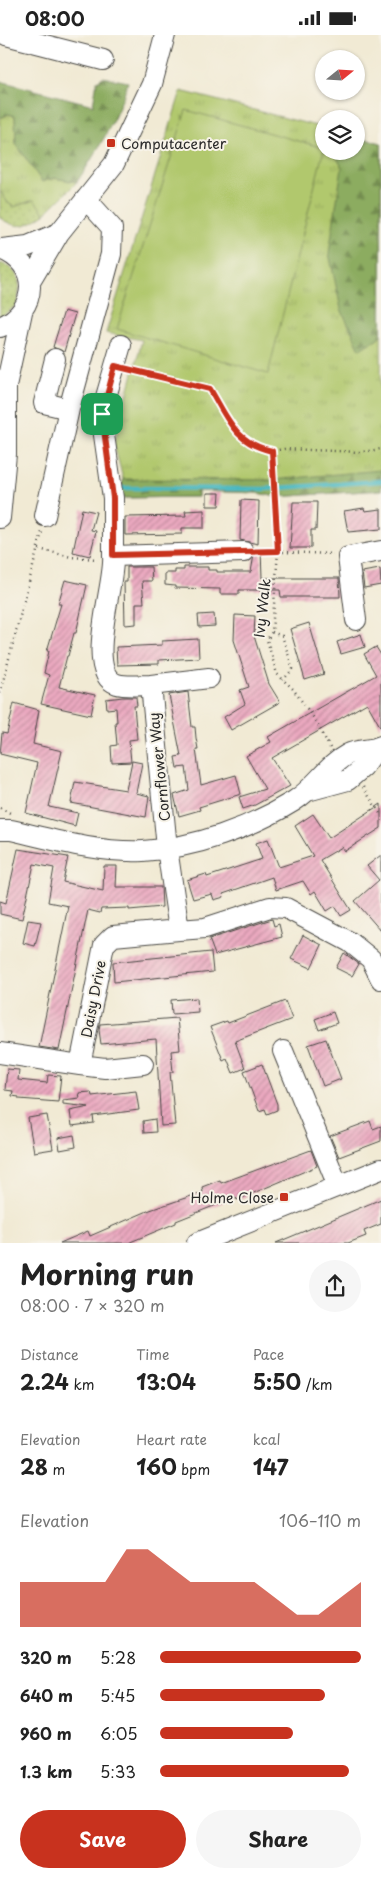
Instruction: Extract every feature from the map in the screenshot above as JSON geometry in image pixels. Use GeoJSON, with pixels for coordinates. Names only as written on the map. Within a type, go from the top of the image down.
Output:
{"type":"FeatureCollection","features":[{"type":"Feature","properties":{"kind":"street"},"geometry":{"type":"LineString","coordinates":[[6,35],[103,60]]}},
{"type":"Feature","properties":{"kind":"street"},"geometry":{"type":"LineString","coordinates":[[30,282],[59,233],[114,164],[152,84],[165,35]]}},
{"type":"Feature","properties":{"kind":"street"},"geometry":{"type":"LineString","coordinates":[[45,516],[69,409],[111,255],[112,228],[86,199]]}},
{"type":"Feature","properties":{"kind":"street"},"geometry":{"type":"LineString","coordinates":[[1,249],[28,246],[59,233]]}},
{"type":"Feature","properties":{"kind":"street"},"geometry":{"type":"LineString","coordinates":[[0,510],[6,454],[3,378],[22,312],[30,295],[30,282],[22,263],[15,256],[1,249]]}},
{"type":"Feature","properties":{"kind":"street"},"geometry":{"type":"LineString","coordinates":[[0,327],[11,323],[22,312]]}},
{"type":"Feature","properties":{"kind":"street"},"geometry":{"type":"LineString","coordinates":[[121,345],[102,414],[113,498],[114,559],[103,627],[101,663],[105,675],[116,683],[152,685],[210,678]]}},
{"type":"Feature","properties":{"kind":"street"},"geometry":{"type":"LineString","coordinates":[[55,359],[44,403],[69,409]]}},
{"type":"Feature","properties":{"kind":"street"},"geometry":{"type":"LineString","coordinates":[[356,620],[348,557],[381,551]]}},
{"type":"Feature","properties":{"kind":"street"},"geometry":{"type":"LineString","coordinates":[[114,559],[244,552]]}},
{"type":"Feature","properties":{"kind":"street","name":"Cornflower Way"},"geometry":{"type":"LineString","coordinates":[[152,685],[167,848]]}},
{"type":"Feature","properties":{"kind":"street"},"geometry":{"type":"LineString","coordinates":[[311,790],[323,774],[338,760],[351,753],[379,747]]}},
{"type":"Feature","properties":{"kind":"street"},"geometry":{"type":"LineString","coordinates":[[7,825],[84,847],[142,851],[167,848],[211,837],[258,821],[311,790],[336,784],[355,774],[379,747]]}},
{"type":"Feature","properties":{"kind":"street"},"geometry":{"type":"LineString","coordinates":[[167,848],[179,930]]}},
{"type":"Feature","properties":{"kind":"street","name":"Daisy Drive"},"geometry":{"type":"LineString","coordinates":[[80,1065],[104,945],[113,936],[205,928],[270,907],[286,908],[350,942],[371,959],[375,982]]}},
{"type":"Feature","properties":{"kind":"street"},"geometry":{"type":"LineString","coordinates":[[283,1051],[338,1186]]}},
{"type":"Feature","properties":{"kind":"street"},"geometry":{"type":"LineString","coordinates":[[0,1053],[105,1068],[143,1064]]}},
{"type":"Feature","properties":{"kind":"street"},"geometry":{"type":"LineString","coordinates":[[197,1243],[381,1169]]}},
{"type":"Feature","properties":{"kind":"path"},"geometry":{"type":"LineString","coordinates":[[115,366],[210,389],[239,437],[258,448],[272,451],[284,449],[362,452],[381,449]]}},
{"type":"Feature","properties":{"kind":"path","name":"Ivy Walk"},"geometry":{"type":"LineString","coordinates":[[272,451],[272,481],[276,497],[278,551],[272,632],[267,640],[277,674],[293,689],[316,721],[338,760]]}},
{"type":"Feature","properties":{"kind":"path"},"geometry":{"type":"LineString","coordinates":[[0,693],[39,549],[45,516]]}},
{"type":"Feature","properties":{"kind":"path"},"geometry":{"type":"LineString","coordinates":[[39,549],[71,557],[114,559]]}},
{"type":"Feature","properties":{"kind":"path"},"geometry":{"type":"LineString","coordinates":[[244,552],[278,551],[348,557]]}},
{"type":"Feature","properties":{"kind":"path"},"geometry":{"type":"LineString","coordinates":[[272,632],[282,636],[293,669],[283,680]]}},
{"type":"Feature","properties":{"kind":"path"},"geometry":{"type":"LineString","coordinates":[[355,774],[381,815]]}},
{"type":"Feature","properties":{"kind":"path"},"geometry":{"type":"LineString","coordinates":[[0,808],[7,825]]}},
{"type":"Feature","properties":{"kind":"green space"},"geometry":{"type":"Polygon","coordinates":[[[103,77],[128,82],[113,121],[99,146],[77,182],[54,178],[42,182],[16,144],[15,116],[9,114],[0,118],[0,81],[93,105],[97,81],[103,77]]]}},
{"type":"Feature","properties":{"kind":"green space"},"geometry":{"type":"Polygon","coordinates":[[[181,91],[315,126],[315,160],[365,160],[365,139],[381,143],[381,490],[276,497],[259,493],[198,491],[198,497],[120,498],[123,479],[114,444],[142,340],[106,333],[181,91]]]}},
{"type":"Feature","properties":{"kind":"green space"},"geometry":{"type":"Polygon","coordinates":[[[186,110],[315,146],[315,160],[321,160],[268,374],[117,329],[186,110]]]}},
{"type":"Feature","properties":{"kind":"green space"},"geometry":{"type":"Polygon","coordinates":[[[9,114],[15,116],[16,144],[54,178],[77,182],[45,214],[33,200],[14,207],[8,203],[0,191],[0,118],[9,114]]]}},
{"type":"Feature","properties":{"kind":"green space"},"geometry":{"type":"Polygon","coordinates":[[[365,139],[381,143],[381,334],[378,338],[360,349],[341,309],[329,253],[342,167],[338,160],[365,160],[365,139]]]}},
{"type":"Feature","properties":{"kind":"green space"},"geometry":{"type":"Polygon","coordinates":[[[0,191],[8,203],[14,207],[34,200],[45,214],[28,224],[18,226],[7,222],[0,218],[0,191]]]}},
{"type":"Feature","properties":{"kind":"green space"},"geometry":{"type":"Polygon","coordinates":[[[0,263],[13,270],[18,280],[19,292],[16,306],[0,317],[0,263]]]}},
{"type":"Feature","properties":{"kind":"green space"},"geometry":{"type":"Polygon","coordinates":[[[381,470],[381,490],[276,497],[259,493],[198,491],[198,497],[120,498],[123,479],[272,480],[381,470]]]}},
{"type":"Feature","properties":{"kind":"building"},"geometry":{"type":"Polygon","coordinates":[[[64,311],[75,314],[64,352],[53,347],[64,311]]]}},
{"type":"Feature","properties":{"kind":"building"},"geometry":{"type":"Polygon","coordinates":[[[207,493],[220,493],[219,506],[207,506],[207,493]]]}},
{"type":"Feature","properties":{"kind":"building"},"geometry":{"type":"Polygon","coordinates":[[[241,500],[259,501],[258,544],[240,540],[241,500]]]}},
{"type":"Feature","properties":{"kind":"building"},"geometry":{"type":"Polygon","coordinates":[[[293,502],[317,502],[316,530],[311,530],[311,548],[290,548],[293,502]]]}},
{"type":"Feature","properties":{"kind":"building"},"geometry":{"type":"Polygon","coordinates":[[[364,508],[365,511],[381,509],[381,529],[348,532],[344,511],[364,508]]]}},
{"type":"Feature","properties":{"kind":"building"},"geometry":{"type":"Polygon","coordinates":[[[82,509],[96,512],[91,530],[96,531],[90,556],[73,552],[82,509]]]}},
{"type":"Feature","properties":{"kind":"building"},"geometry":{"type":"Polygon","coordinates":[[[204,510],[204,528],[182,528],[182,534],[125,535],[125,517],[186,516],[185,511],[204,510]]]}},
{"type":"Feature","properties":{"kind":"building"},"geometry":{"type":"Polygon","coordinates":[[[255,549],[261,549],[262,578],[339,578],[340,597],[281,597],[280,590],[239,590],[239,594],[220,594],[220,589],[175,588],[175,586],[165,585],[165,573],[175,573],[175,570],[184,570],[184,567],[208,567],[208,570],[217,570],[217,572],[251,572],[255,549]]]}},
{"type":"Feature","properties":{"kind":"building"},"geometry":{"type":"Polygon","coordinates":[[[127,567],[151,567],[152,581],[142,581],[144,603],[136,603],[136,624],[125,625],[124,582],[127,582],[127,567]]]}},
{"type":"Feature","properties":{"kind":"building"},"geometry":{"type":"Polygon","coordinates":[[[380,569],[381,585],[364,588],[362,572],[380,569]]]}},
{"type":"Feature","properties":{"kind":"building"},"geometry":{"type":"Polygon","coordinates":[[[65,580],[87,585],[76,633],[74,633],[59,687],[95,695],[91,715],[41,704],[49,675],[44,673],[49,651],[47,651],[61,604],[58,604],[65,580]]]}},
{"type":"Feature","properties":{"kind":"building"},"geometry":{"type":"Polygon","coordinates":[[[214,614],[215,626],[199,627],[198,615],[214,614]]]}},
{"type":"Feature","properties":{"kind":"building"},"geometry":{"type":"Polygon","coordinates":[[[235,615],[255,616],[254,636],[269,684],[280,702],[231,730],[224,717],[245,704],[240,690],[249,687],[234,640],[235,615]]]}},
{"type":"Feature","properties":{"kind":"building"},"geometry":{"type":"Polygon","coordinates":[[[309,623],[324,674],[305,680],[290,629],[309,623]]]}},
{"type":"Feature","properties":{"kind":"building"},"geometry":{"type":"Polygon","coordinates":[[[361,634],[365,647],[341,654],[337,642],[361,634]]]}},
{"type":"Feature","properties":{"kind":"building"},"geometry":{"type":"Polygon","coordinates":[[[198,639],[199,658],[159,660],[159,664],[117,665],[116,647],[162,645],[162,641],[198,639]]]}},
{"type":"Feature","properties":{"kind":"building"},"geometry":{"type":"Polygon","coordinates":[[[376,647],[381,655],[381,728],[367,703],[272,758],[290,786],[255,805],[243,809],[239,797],[265,789],[246,756],[271,742],[268,737],[376,675],[364,654],[376,647]]]}},
{"type":"Feature","properties":{"kind":"building"},"geometry":{"type":"Polygon","coordinates":[[[188,692],[192,727],[195,727],[201,785],[236,775],[241,794],[199,807],[200,810],[179,816],[174,795],[189,790],[186,767],[177,768],[175,757],[181,756],[169,695],[188,692]]]}},
{"type":"Feature","properties":{"kind":"building"},"geometry":{"type":"Polygon","coordinates":[[[136,697],[137,706],[134,706],[137,739],[129,740],[131,762],[112,763],[111,746],[117,745],[116,708],[107,709],[106,699],[136,697]]]}},
{"type":"Feature","properties":{"kind":"building"},"geometry":{"type":"Polygon","coordinates":[[[14,703],[39,710],[33,744],[62,751],[49,807],[78,813],[75,826],[26,813],[37,763],[0,754],[2,733],[7,734],[14,703]]]}},
{"type":"Feature","properties":{"kind":"building"},"geometry":{"type":"Polygon","coordinates":[[[132,761],[142,763],[136,793],[149,796],[146,817],[71,803],[75,782],[126,790],[132,761]]]}},
{"type":"Feature","properties":{"kind":"building"},"geometry":{"type":"Polygon","coordinates":[[[381,804],[381,828],[345,851],[342,847],[320,860],[351,910],[341,916],[335,906],[327,911],[315,891],[311,894],[303,881],[276,890],[272,877],[223,894],[224,897],[214,900],[212,894],[193,899],[187,880],[206,874],[207,877],[262,859],[256,843],[268,839],[279,867],[313,856],[295,826],[313,814],[329,838],[381,804]]]}},
{"type":"Feature","properties":{"kind":"building"},"geometry":{"type":"Polygon","coordinates":[[[18,849],[68,857],[63,882],[103,891],[104,866],[117,866],[116,887],[161,887],[162,907],[129,910],[129,908],[101,909],[100,913],[88,910],[59,1050],[39,1047],[68,906],[48,902],[54,868],[34,864],[22,919],[0,914],[0,901],[6,903],[18,849]]]}},
{"type":"Feature","properties":{"kind":"building"},"geometry":{"type":"Polygon","coordinates":[[[381,855],[381,931],[355,901],[379,880],[367,866],[381,855]]]}},
{"type":"Feature","properties":{"kind":"building"},"geometry":{"type":"Polygon","coordinates":[[[272,919],[274,926],[279,924],[282,937],[215,955],[209,939],[272,919]]]}},
{"type":"Feature","properties":{"kind":"building"},"geometry":{"type":"Polygon","coordinates":[[[28,920],[41,922],[35,946],[23,943],[28,920]]]}},
{"type":"Feature","properties":{"kind":"building"},"geometry":{"type":"Polygon","coordinates":[[[303,935],[322,945],[311,968],[291,959],[303,935]]]}},
{"type":"Feature","properties":{"kind":"building"},"geometry":{"type":"Polygon","coordinates":[[[211,952],[213,972],[114,982],[113,962],[211,952]]]}},
{"type":"Feature","properties":{"kind":"building"},"geometry":{"type":"Polygon","coordinates":[[[344,953],[359,964],[352,976],[336,968],[344,953]]]}},
{"type":"Feature","properties":{"kind":"building"},"geometry":{"type":"Polygon","coordinates":[[[197,998],[198,1012],[172,1014],[171,1000],[197,998]]]}},
{"type":"Feature","properties":{"kind":"building"},"geometry":{"type":"Polygon","coordinates":[[[285,1001],[292,1019],[235,1041],[245,1068],[233,1073],[227,1058],[223,1060],[210,1027],[227,1021],[228,1023],[285,1001]]]}},
{"type":"Feature","properties":{"kind":"building"},"geometry":{"type":"Polygon","coordinates":[[[333,1012],[337,1023],[319,1030],[315,1019],[333,1012]]]}},
{"type":"Feature","properties":{"kind":"building"},"geometry":{"type":"Polygon","coordinates":[[[177,1018],[180,1050],[171,1051],[173,1072],[170,1072],[175,1125],[161,1126],[156,1039],[101,1044],[99,1030],[100,1024],[177,1018]]]}},
{"type":"Feature","properties":{"kind":"building"},"geometry":{"type":"Polygon","coordinates":[[[326,1039],[341,1079],[323,1086],[308,1045],[326,1039]]]}},
{"type":"Feature","properties":{"kind":"building"},"geometry":{"type":"Polygon","coordinates":[[[262,1064],[277,1104],[277,1110],[267,1114],[265,1109],[259,1111],[244,1071],[262,1064]]]}},
{"type":"Feature","properties":{"kind":"building"},"geometry":{"type":"Polygon","coordinates":[[[7,1069],[19,1070],[18,1080],[47,1083],[48,1075],[61,1076],[58,1102],[19,1099],[19,1097],[12,1096],[13,1091],[5,1090],[7,1069]]]}},
{"type":"Feature","properties":{"kind":"building"},"geometry":{"type":"Polygon","coordinates":[[[136,1091],[139,1110],[93,1116],[94,1123],[72,1126],[70,1111],[89,1107],[63,1104],[63,1100],[80,1098],[79,1093],[91,1092],[92,1096],[136,1091]]]}},
{"type":"Feature","properties":{"kind":"building"},"geometry":{"type":"Polygon","coordinates":[[[47,1115],[53,1149],[34,1152],[28,1118],[47,1115]]]}},
{"type":"Feature","properties":{"kind":"building"},"geometry":{"type":"Polygon","coordinates":[[[155,1119],[156,1132],[144,1133],[143,1121],[155,1119]]]}},
{"type":"Feature","properties":{"kind":"building"},"geometry":{"type":"Polygon","coordinates":[[[370,1121],[373,1129],[381,1126],[381,1141],[339,1157],[330,1136],[370,1121]]]}},
{"type":"Feature","properties":{"kind":"building"},"geometry":{"type":"Polygon","coordinates":[[[74,1135],[76,1147],[60,1150],[58,1138],[74,1135]]]}},
{"type":"Feature","properties":{"kind":"building"},"geometry":{"type":"Polygon","coordinates":[[[311,1150],[317,1166],[237,1200],[236,1197],[176,1221],[176,1223],[128,1243],[60,1243],[88,1231],[90,1236],[150,1210],[203,1192],[202,1187],[220,1180],[221,1183],[311,1150]]]}},
{"type":"Feature","properties":{"kind":"building"},"geometry":{"type":"Polygon","coordinates":[[[381,1199],[381,1224],[364,1231],[366,1236],[348,1243],[276,1243],[381,1199]]]}},
{"type":"Feature","properties":{"kind":"waterway"},"geometry":{"type":"LineString","coordinates":[[122,488],[264,489],[381,481]]}},
{"type":"Feature","properties":{"kind":"place","name":"Computacenter"},"geometry":{"type":"Point","coordinates":[111,143]}},
{"type":"Feature","properties":{"kind":"place","name":"Holme Close"},"geometry":{"type":"Point","coordinates":[284,1197]}},
{"type":"Feature","properties":{"kind":"route"},"geometry":{"type":"LineString","coordinates":[[115,366],[210,389],[239,437],[258,448],[272,451],[272,481],[276,497],[278,551],[113,555],[113,498],[102,414],[115,366]]}}]}
